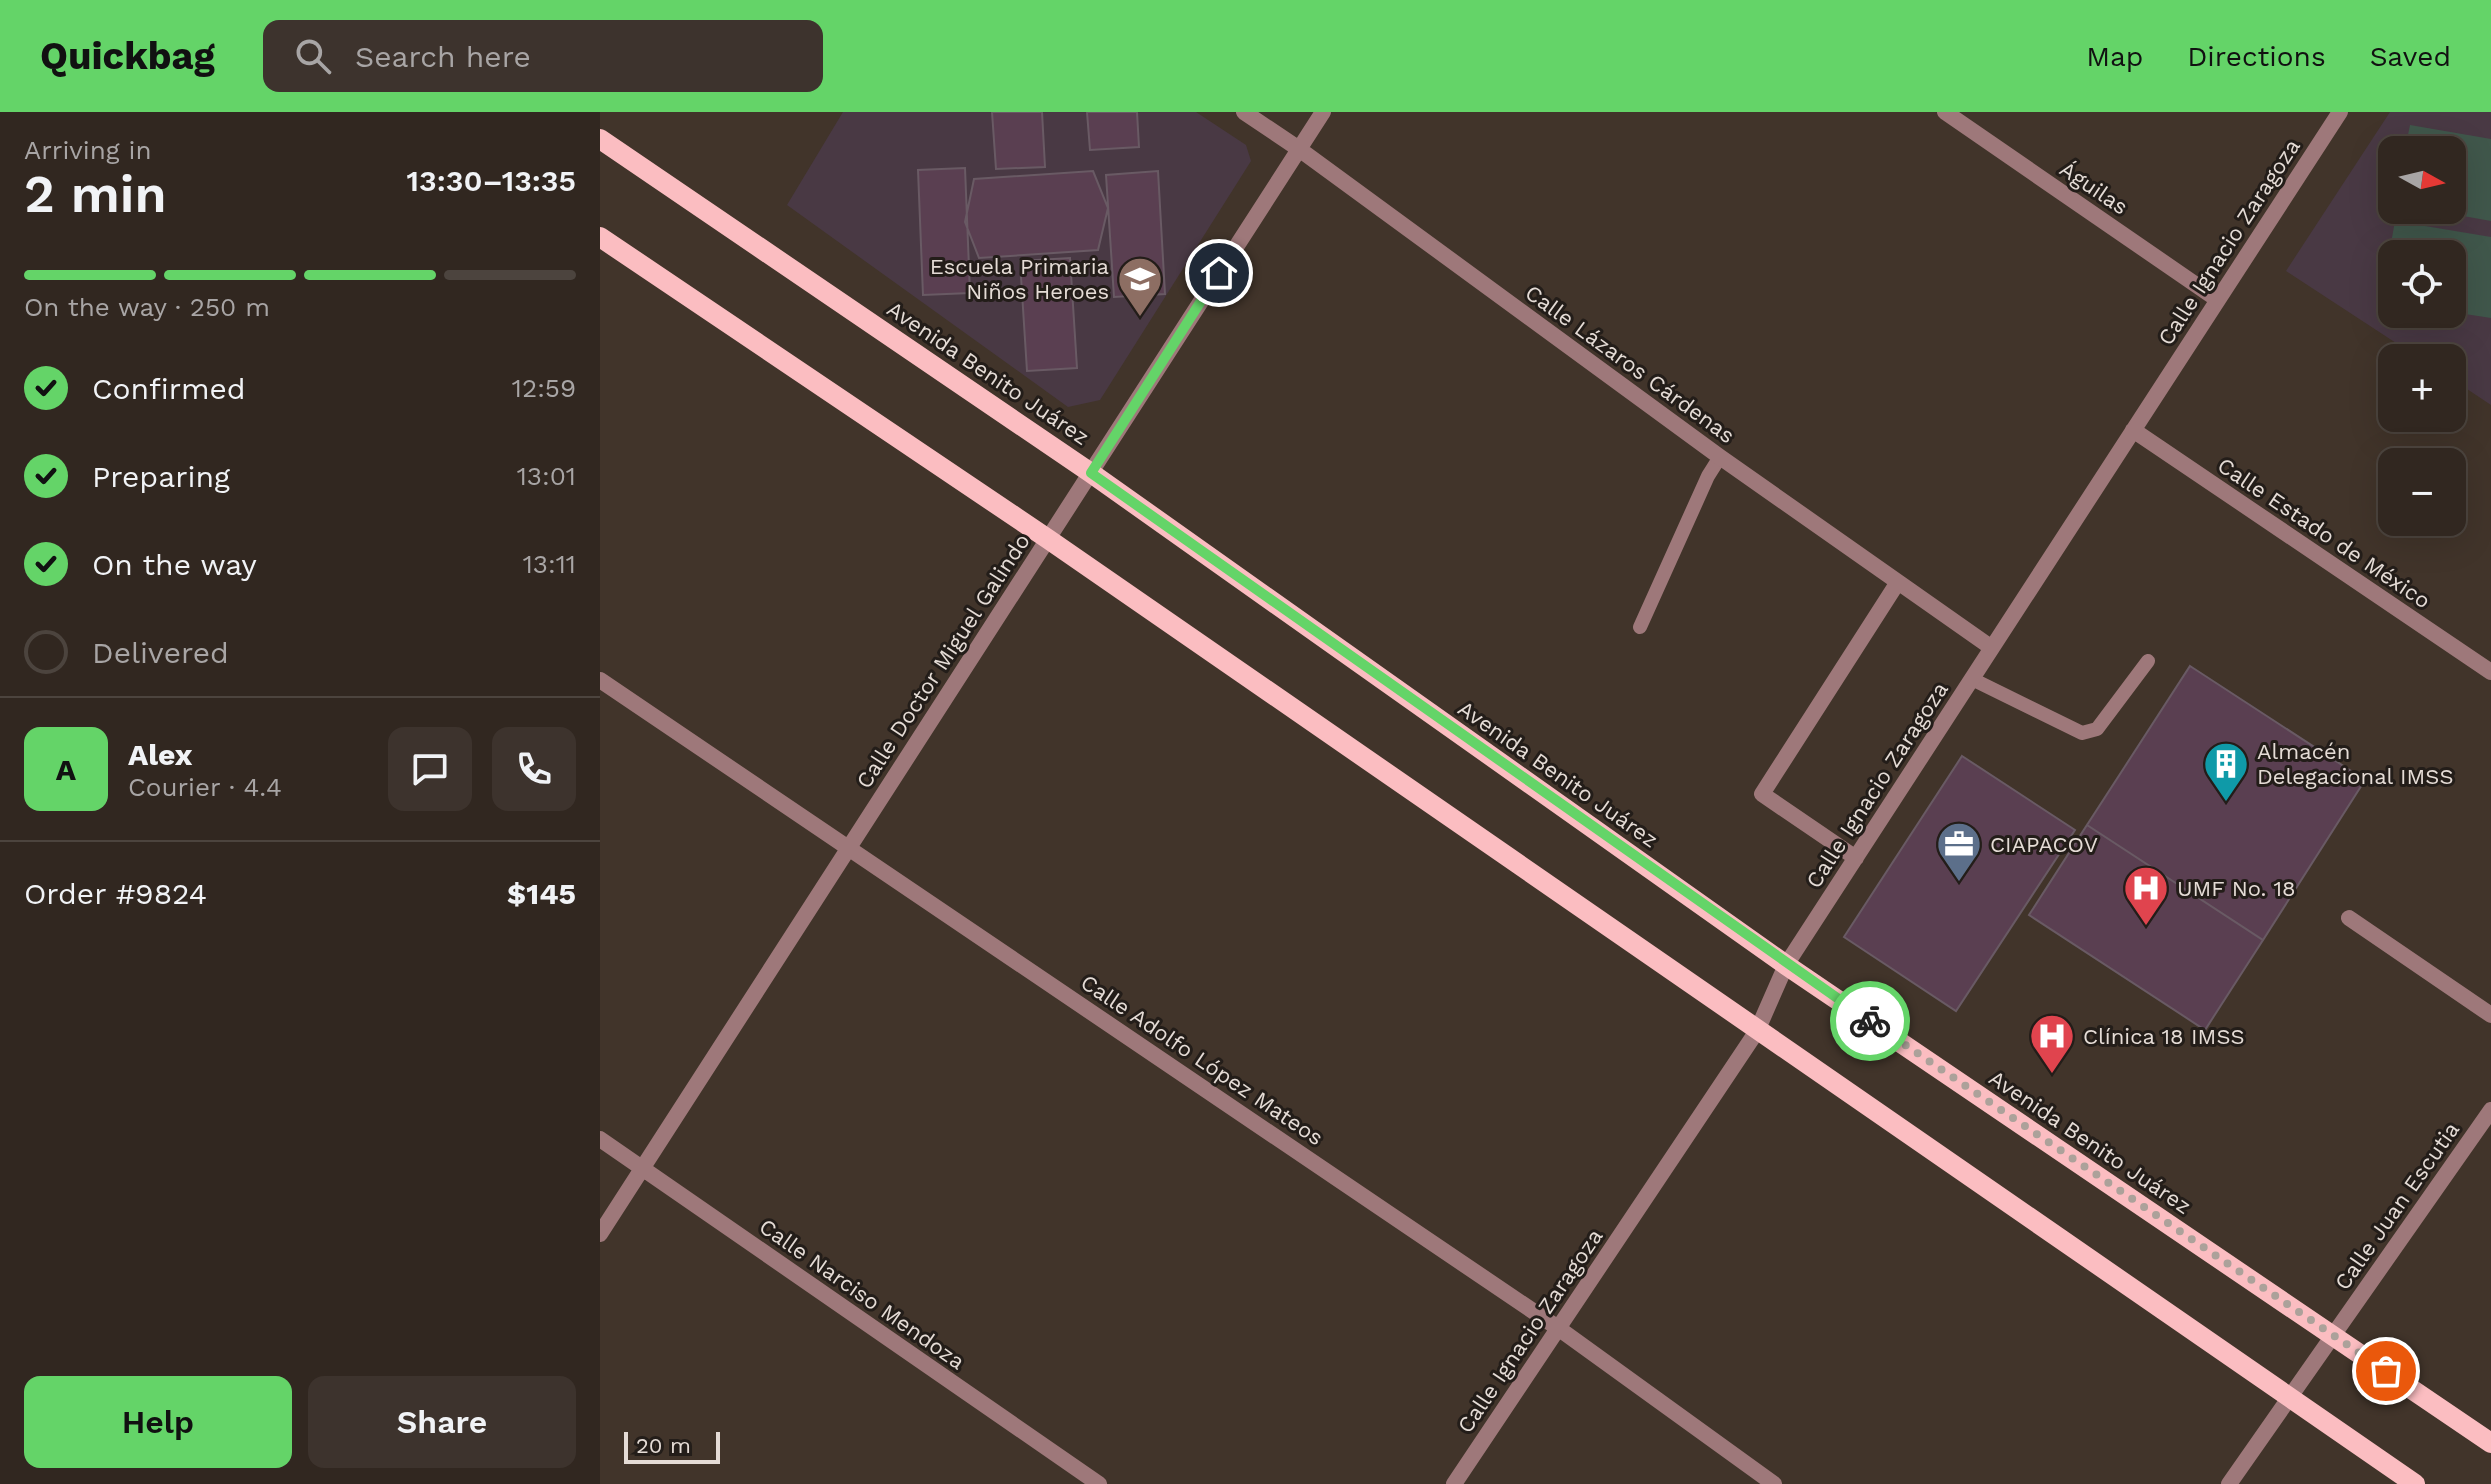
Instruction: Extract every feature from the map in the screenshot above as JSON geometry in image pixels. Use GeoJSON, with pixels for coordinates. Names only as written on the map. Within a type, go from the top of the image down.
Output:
{"type":"FeatureCollection","features":[{"type":"Feature","properties":{"kind":"main road","name":"Avenida Benito Juárez"},"geometry":{"type":"LineString","coordinates":[[600,139],[1091,473],[1786,965],[2491,1443]]}},
{"type":"Feature","properties":{"kind":"main road"},"geometry":{"type":"LineString","coordinates":[[600,237],[1048,539],[2415,1484]]}},
{"type":"Feature","properties":{"kind":"street","name":"Calle Lázaros Cárdenas"},"geometry":{"type":"LineString","coordinates":[[1244,112],[1720,457],[1992,648]]}},
{"type":"Feature","properties":{"kind":"street","name":"Calle Doctor Miguel Galindo"},"geometry":{"type":"LineString","coordinates":[[600,1234],[1323,112]]}},
{"type":"Feature","properties":{"kind":"street","name":"Águilas"},"geometry":{"type":"LineString","coordinates":[[1945,112],[2218,300]]}},
{"type":"Feature","properties":{"kind":"street","name":"Calle Ignacio Zaragoza"},"geometry":{"type":"LineString","coordinates":[[1454,1484],[1757,1031],[1786,965],[2340,112]]}},
{"type":"Feature","properties":{"kind":"street","name":"Calle Estado de México"},"geometry":{"type":"LineString","coordinates":[[2133,430],[2491,672]]}},
{"type":"Feature","properties":{"kind":"street"},"geometry":{"type":"LineString","coordinates":[[1856,858],[1762,794],[1898,582]]}},
{"type":"Feature","properties":{"kind":"street","name":"Calle Adolfo López Mateos"},"geometry":{"type":"LineString","coordinates":[[600,680],[1558,1328],[1774,1484]]}},
{"type":"Feature","properties":{"kind":"street"},"geometry":{"type":"LineString","coordinates":[[2349,918],[2491,1015]]}},
{"type":"Feature","properties":{"kind":"street","name":"Calle Juan Escutia"},"geometry":{"type":"LineString","coordinates":[[2229,1484],[2491,1110]]}},
{"type":"Feature","properties":{"kind":"street","name":"Calle Narciso Mendoza"},"geometry":{"type":"LineString","coordinates":[[600,1139],[1099,1484]]}},
{"type":"Feature","properties":{"kind":"lane"},"geometry":{"type":"LineString","coordinates":[[1640,627],[1708,476],[1720,457]]}},
{"type":"Feature","properties":{"kind":"lane"},"geometry":{"type":"LineString","coordinates":[[1972,679],[2082,733],[2097,729],[2148,661]]}},
{"type":"Feature","properties":{"kind":"shaded area"},"geometry":{"type":"Polygon","coordinates":[[[843,112],[1196,112],[1246,145],[1251,161],[1100,400],[1068,407],[787,205],[843,112]]]}},
{"type":"Feature","properties":{"kind":"shaded area"},"geometry":{"type":"Polygon","coordinates":[[[2390,112],[2491,112],[2491,405],[2466,388],[2466,344],[2398,344],[2286,271],[2390,112]]]}},
{"type":"Feature","properties":{"kind":"green space"},"geometry":{"type":"Polygon","coordinates":[[[2410,125],[2491,139],[2491,221],[2466,216],[2466,136],[2408,136],[2410,125]]]}},
{"type":"Feature","properties":{"kind":"green space"},"geometry":{"type":"Polygon","coordinates":[[[2394,224],[2413,224],[2491,237],[2491,318],[2466,314],[2466,240],[2392,240],[2394,224]]]}},
{"type":"Feature","properties":{"kind":"building"},"geometry":{"type":"Polygon","coordinates":[[[992,112],[1042,112],[1045,167],[996,169],[992,112]]]}},
{"type":"Feature","properties":{"kind":"building"},"geometry":{"type":"Polygon","coordinates":[[[1087,112],[1137,112],[1139,147],[1090,150],[1087,112]]]}},
{"type":"Feature","properties":{"kind":"building"},"geometry":{"type":"Polygon","coordinates":[[[965,168],[970,293],[923,295],[918,170],[965,168]]]}},
{"type":"Feature","properties":{"kind":"building"},"geometry":{"type":"Polygon","coordinates":[[[1093,171],[1108,208],[1098,250],[979,258],[965,222],[974,179],[1093,171]]]}},
{"type":"Feature","properties":{"kind":"building"},"geometry":{"type":"Polygon","coordinates":[[[1158,171],[1165,294],[1114,297],[1106,175],[1158,171]]]}},
{"type":"Feature","properties":{"kind":"building"},"geometry":{"type":"Polygon","coordinates":[[[1070,258],[1077,368],[1027,371],[1020,261],[1070,258]]]}},
{"type":"Feature","properties":{"kind":"building","name":"Almacén Delegacional IMSS"},"geometry":{"type":"Polygon","coordinates":[[[2190,666],[2365,780],[2263,940],[2087,825],[2190,666]]]}},
{"type":"Feature","properties":{"kind":"building","name":"CIAPACOV"},"geometry":{"type":"Polygon","coordinates":[[[1962,756],[2075,830],[1956,1011],[1844,937],[1962,756]]]}},
{"type":"Feature","properties":{"kind":"building","name":"UMF No. 18"},"geometry":{"type":"Polygon","coordinates":[[[2087,825],[2263,940],[2205,1030],[2029,915],[2087,825]]]}},
{"type":"Feature","properties":{"kind":"way so far"},"geometry":{"type":"LineString","coordinates":[[1870,1021],[2386,1371]]}},
{"type":"Feature","properties":{"kind":"place","name":"Escuela Primaria Niños Heroes"},"geometry":{"type":"Point","coordinates":[1140,318]}},
{"type":"Feature","properties":{"kind":"place","name":"Almacén Delegacional IMSS"},"geometry":{"type":"Point","coordinates":[2226,803]}},
{"type":"Feature","properties":{"kind":"place","name":"CIAPACOV"},"geometry":{"type":"Point","coordinates":[1959,883]}},
{"type":"Feature","properties":{"kind":"place","name":"UMF No. 18"},"geometry":{"type":"Point","coordinates":[2146,927]}},
{"type":"Feature","properties":{"kind":"place","name":"Clínica 18 IMSS"},"geometry":{"type":"Point","coordinates":[2052,1075]}},
{"type":"Feature","properties":{"kind":"route"},"geometry":{"type":"LineString","coordinates":[[1219,273],[1091,473],[1786,965],[1870,1021]]}}]}
